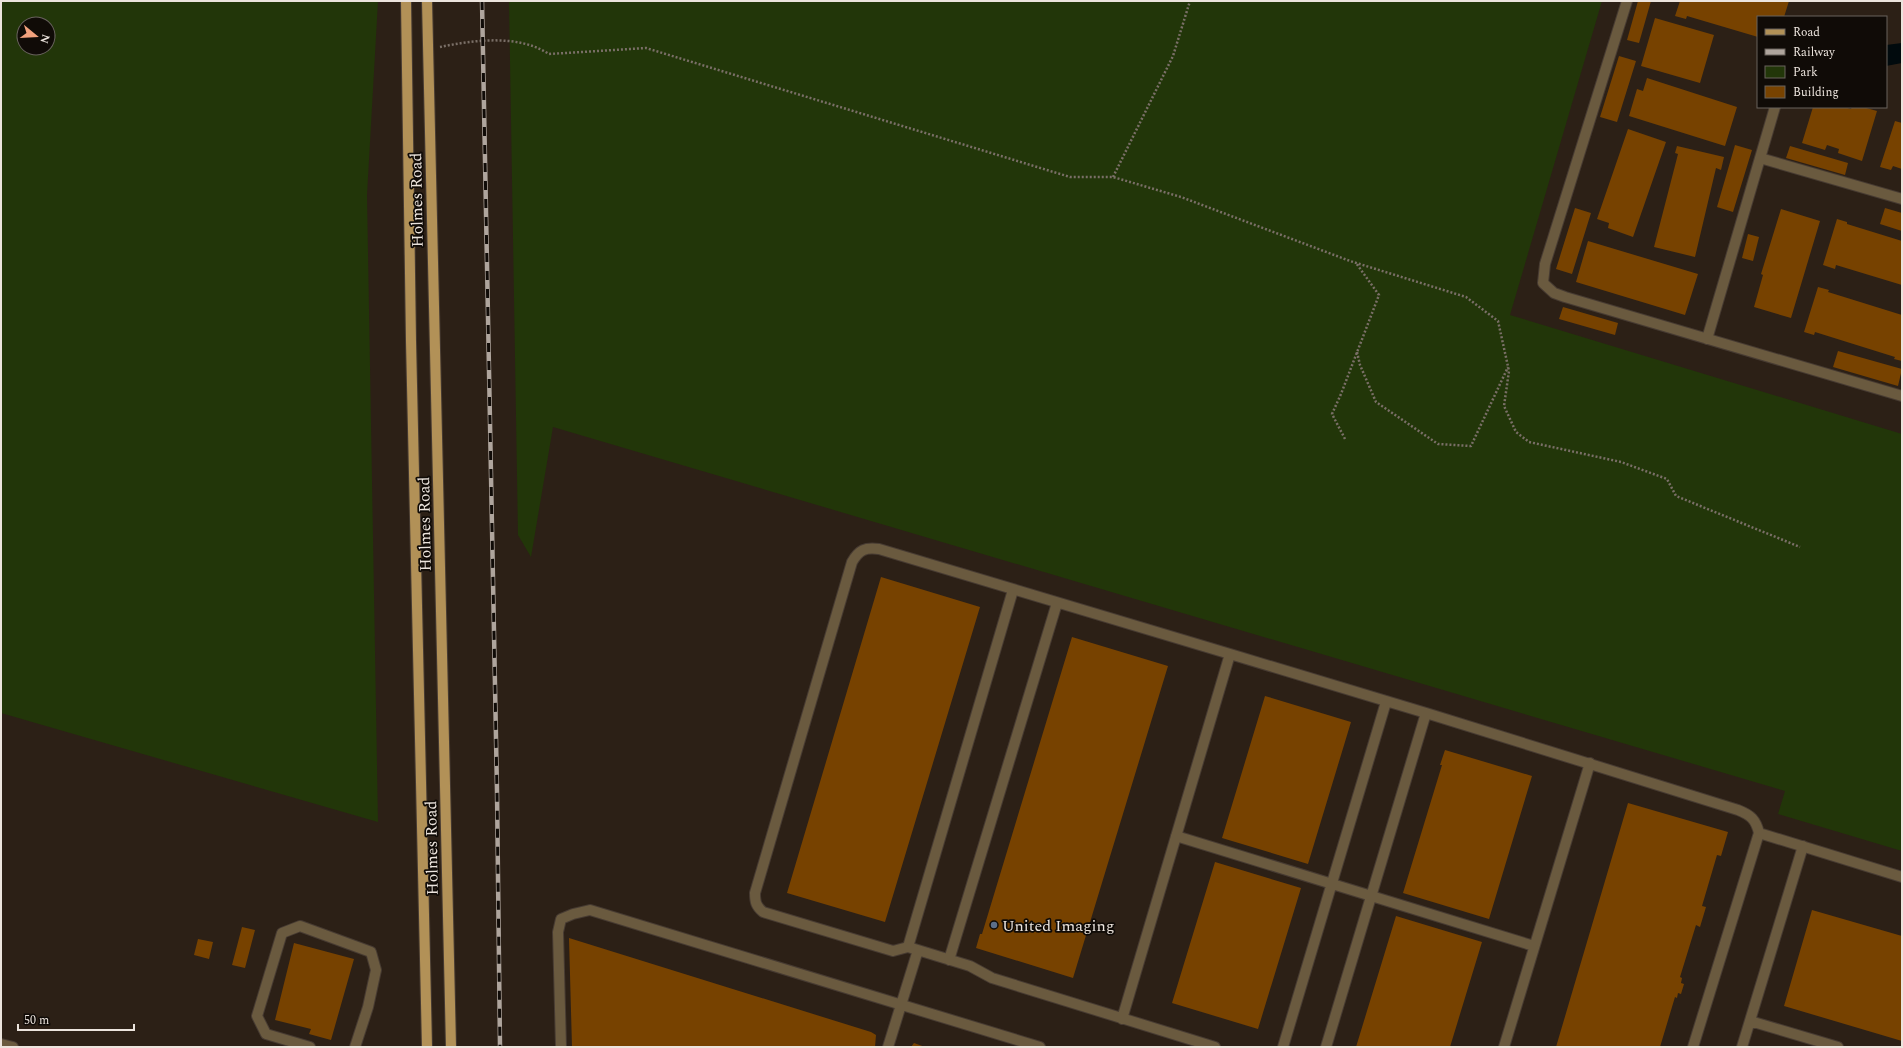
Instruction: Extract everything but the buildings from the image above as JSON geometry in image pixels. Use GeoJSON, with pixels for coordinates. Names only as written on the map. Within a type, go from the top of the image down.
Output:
{"type":"FeatureCollection","features":[{"type":"Feature","properties":{"kind":"main road","name":"Holmes Road"},"geometry":{"type":"LineString","coordinates":[[406,1],[411,341],[427,1047]]}},
{"type":"Feature","properties":{"kind":"main road","name":"Holmes Road"},"geometry":{"type":"LineString","coordinates":[[427,1],[451,1047]]}},
{"type":"Feature","properties":{"kind":"lane"},"geometry":{"type":"LineString","coordinates":[[1627,1],[1545,264],[1543,283],[1554,293],[1566,298],[1902,396]]}},
{"type":"Feature","properties":{"kind":"lane"},"geometry":{"type":"LineString","coordinates":[[1707,339],[1775,108]]}},
{"type":"Feature","properties":{"kind":"lane"},"geometry":{"type":"LineString","coordinates":[[1760,158],[1902,199]]}},
{"type":"Feature","properties":{"kind":"lane"},"geometry":{"type":"LineString","coordinates":[[1215,1047],[992,978],[970,966],[908,947],[892,952],[763,912],[757,906],[755,900],[852,562],[862,550],[869,548],[879,549],[1426,713],[1590,763],[1749,814],[1756,822],[1759,833],[1693,1047]]}},
{"type":"Feature","properties":{"kind":"lane"},"geometry":{"type":"LineString","coordinates":[[908,947],[1013,590]]}},
{"type":"Feature","properties":{"kind":"lane"},"geometry":{"type":"LineString","coordinates":[[949,960],[1057,603]]}},
{"type":"Feature","properties":{"kind":"lane"},"geometry":{"type":"LineString","coordinates":[[1122,1019],[1230,654]]}},
{"type":"Feature","properties":{"kind":"lane"},"geometry":{"type":"LineString","coordinates":[[1283,1047],[1386,702]]}},
{"type":"Feature","properties":{"kind":"lane"},"geometry":{"type":"LineString","coordinates":[[1326,1047],[1426,713]]}},
{"type":"Feature","properties":{"kind":"lane"},"geometry":{"type":"LineString","coordinates":[[1504,1047],[1590,763]]}},
{"type":"Feature","properties":{"kind":"lane"},"geometry":{"type":"LineString","coordinates":[[1759,833],[1902,877]]}},
{"type":"Feature","properties":{"kind":"lane"},"geometry":{"type":"LineString","coordinates":[[1176,836],[1534,946]]}},
{"type":"Feature","properties":{"kind":"lane"},"geometry":{"type":"LineString","coordinates":[[1742,1047],[1803,846]]}},
{"type":"Feature","properties":{"kind":"lane"},"geometry":{"type":"LineString","coordinates":[[561,1047],[558,932],[561,919],[573,914],[590,910],[901,1006],[1040,1047]]}},
{"type":"Feature","properties":{"kind":"lane"},"geometry":{"type":"LineString","coordinates":[[310,1047],[266,1034],[257,1016],[282,933],[300,926],[371,952],[376,970],[368,1006],[355,1047]]}},
{"type":"Feature","properties":{"kind":"lane"},"geometry":{"type":"LineString","coordinates":[[888,1047],[918,950]]}},
{"type":"Feature","properties":{"kind":"lane"},"geometry":{"type":"LineString","coordinates":[[1750,1020],[1838,1047]]}},
{"type":"Feature","properties":{"kind":"lane"},"geometry":{"type":"LineString","coordinates":[[1,1044],[13,1047]]}},
{"type":"Feature","properties":{"kind":"path"},"geometry":{"type":"LineString","coordinates":[[1113,177],[1173,56],[1190,1]]}},
{"type":"Feature","properties":{"kind":"path"},"geometry":{"type":"LineString","coordinates":[[428,49],[472,41],[500,41],[537,46],[548,54],[646,48],[1070,178],[1113,177],[1181,197],[1355,262],[1466,298],[1498,321],[1508,367],[1504,406],[1516,432],[1529,442],[1621,462],[1667,479],[1676,496],[1800,546]]}},
{"type":"Feature","properties":{"kind":"path"},"geometry":{"type":"LineString","coordinates":[[1345,439],[1332,414],[1379,295],[1355,262]]}},
{"type":"Feature","properties":{"kind":"path"},"geometry":{"type":"LineString","coordinates":[[1357,352],[1360,365],[1376,402],[1438,444],[1471,446],[1508,367]]}},
{"type":"Feature","properties":{"kind":"green space"},"geometry":{"type":"Polygon","coordinates":[[[1,1],[378,1],[367,195],[378,822],[1,713],[1,1]]]}},
{"type":"Feature","properties":{"kind":"green space"},"geometry":{"type":"Polygon","coordinates":[[[509,1],[1602,1],[1510,315],[1902,434],[1902,851],[1778,814],[1785,791],[553,427],[531,557],[518,535],[509,1]]]}},
{"type":"Feature","properties":{"kind":"shaded area"},"geometry":{"type":"Polygon","coordinates":[[[1902,43],[1902,63],[1887,66],[1887,45],[1902,43]]]}},
{"type":"Feature","properties":{"kind":"railway"},"geometry":{"type":"LineString","coordinates":[[482,1],[497,791],[500,1047]]}},
{"type":"Feature","properties":{"kind":"place","name":"United Imaging"},"geometry":{"type":"Point","coordinates":[994,925]}}]}
